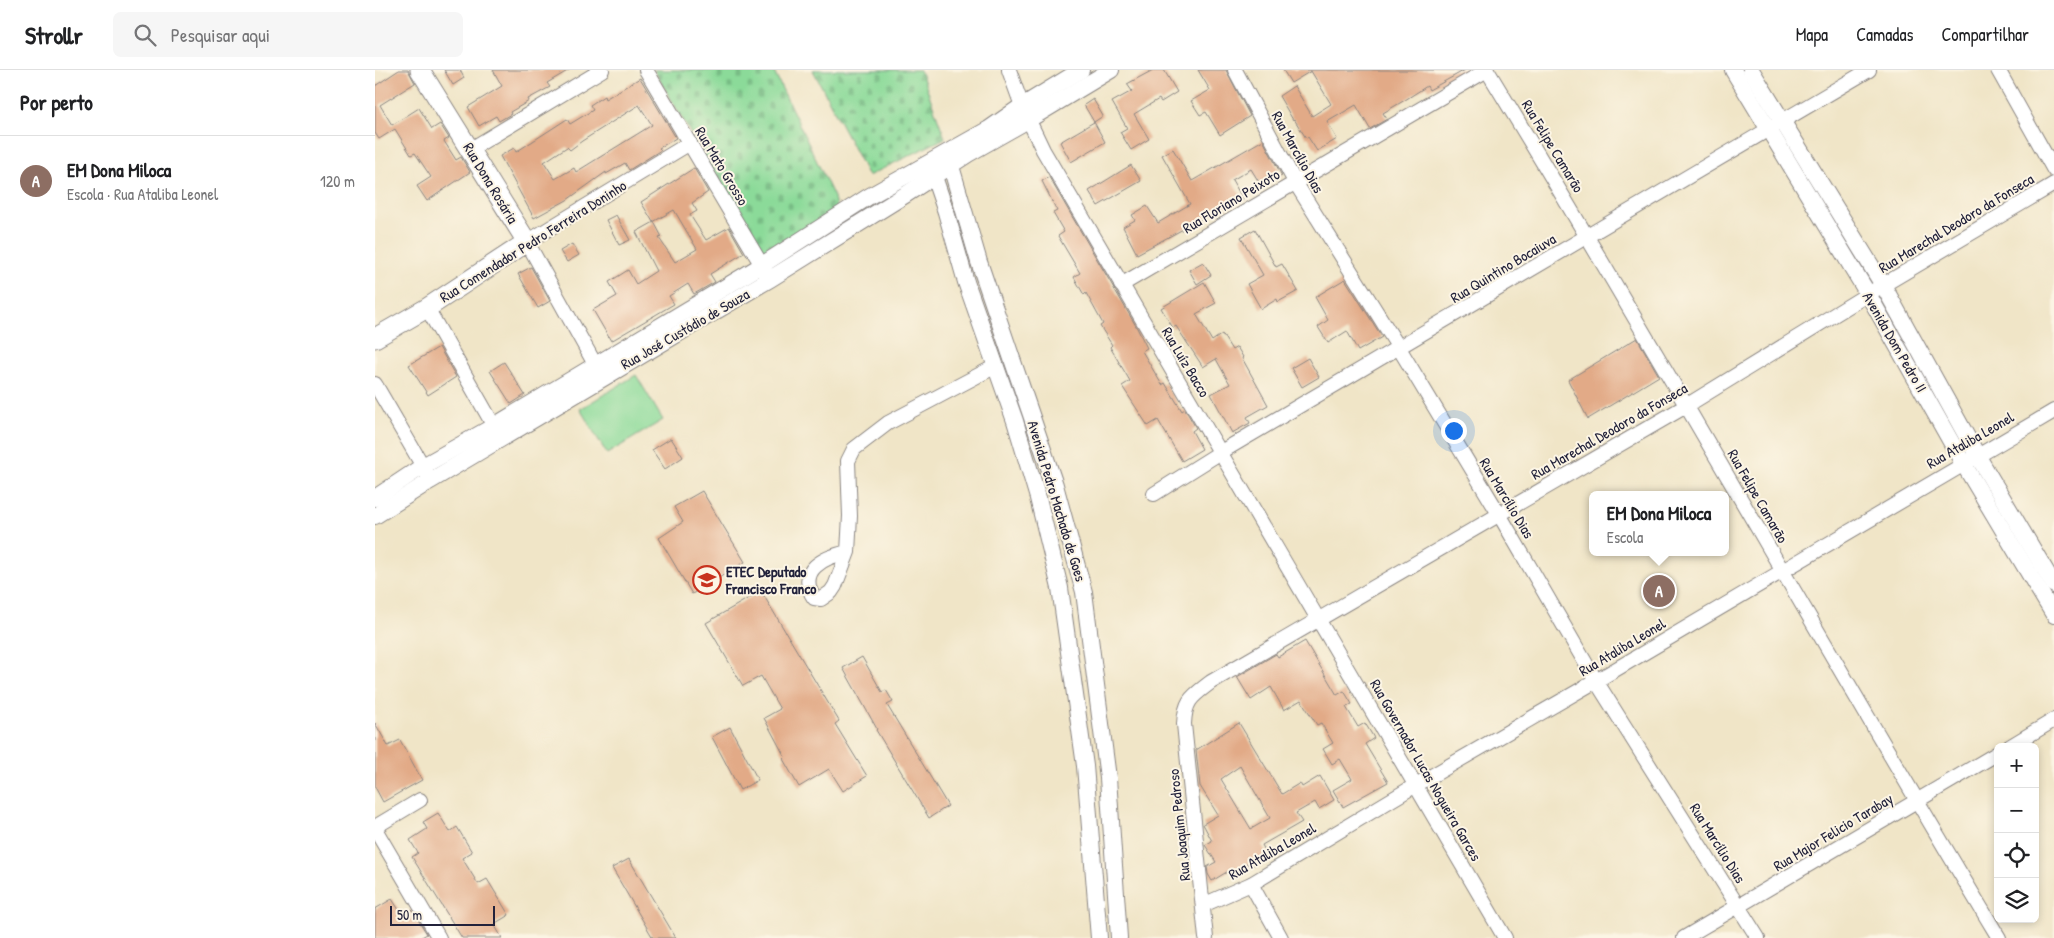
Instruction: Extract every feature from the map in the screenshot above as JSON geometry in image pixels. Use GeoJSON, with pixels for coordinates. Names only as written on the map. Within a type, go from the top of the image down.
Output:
{"type":"FeatureCollection","features":[{"type":"Feature","properties":{"kind":"main road","name":"Rua Dona Rosária"},"geometry":{"type":"LineString","coordinates":[[420,70],[471,149],[527,242]]}},
{"type":"Feature","properties":{"kind":"main road","name":"Rua Comendador Pedro Ferreira Doninho"},"geometry":{"type":"LineString","coordinates":[[375,338],[427,308],[527,242]]}},
{"type":"Feature","properties":{"kind":"street"},"geometry":{"type":"LineString","coordinates":[[471,149],[602,70]]}},
{"type":"Feature","properties":{"kind":"street","name":"Rua Mato Grosso"},"geometry":{"type":"LineString","coordinates":[[646,70],[766,272]]}},
{"type":"Feature","properties":{"kind":"street","name":"Rua Luíz Bacco"},"geometry":{"type":"LineString","coordinates":[[1009,70],[1025,113],[1043,150],[1318,620]]}},
{"type":"Feature","properties":{"kind":"street"},"geometry":{"type":"LineString","coordinates":[[1025,113],[1081,70]]}},
{"type":"Feature","properties":{"kind":"street"},"geometry":{"type":"LineString","coordinates":[[1025,113],[1111,70]]}},
{"type":"Feature","properties":{"kind":"street","name":"Rua Marcílio Dias"},"geometry":{"type":"LineString","coordinates":[[1235,70],[1295,182],[1399,348],[1499,514],[1596,682],[1758,938]]}},
{"type":"Feature","properties":{"kind":"street","name":"Rua Floriano Peixoto"},"geometry":{"type":"LineString","coordinates":[[1121,285],[1487,70]]}},
{"type":"Feature","properties":{"kind":"street","name":"Rua Felipe Camarão"},"geometry":{"type":"LineString","coordinates":[[1487,70],[1589,236],[1916,801],[1999,938]]}},
{"type":"Feature","properties":{"kind":"street","name":"Avenida Dom Pedro II"},"geometry":{"type":"LineString","coordinates":[[1733,70],[1775,125],[1883,285],[1970,459]]}},
{"type":"Feature","properties":{"kind":"street","name":"Avenida Dom Pedro II"},"geometry":{"type":"LineString","coordinates":[[1751,70],[1775,125],[1868,294],[2038,573],[2054,615]]}},
{"type":"Feature","properties":{"kind":"street","name":"Rua Quintino Bocaiuva"},"geometry":{"type":"LineString","coordinates":[[1154,494],[1221,452],[1869,70]]}},
{"type":"Feature","properties":{"kind":"street"},"geometry":{"type":"LineString","coordinates":[[1998,70],[2054,170]]}},
{"type":"Feature","properties":{"kind":"street","name":"Rua José Custódio de Souza"},"geometry":{"type":"LineString","coordinates":[[375,498],[427,473],[766,272],[905,195],[931,169],[1025,113]]}},
{"type":"Feature","properties":{"kind":"street","name":"Rua Comendador Pedro Ferreira Doninho"},"geometry":{"type":"LineString","coordinates":[[527,242],[690,144]]}},
{"type":"Feature","properties":{"kind":"street","name":"Avenida Pedro Machado de Goes"},"geometry":{"type":"LineString","coordinates":[[949,159],[979,262],[1055,485],[1084,592],[1107,778],[1119,938]]}},
{"type":"Feature","properties":{"kind":"street","name":"Avenida Pedro Machado de Goes"},"geometry":{"type":"LineString","coordinates":[[931,169],[966,282],[997,366],[1039,498],[1060,588],[1084,757],[1099,938]]}},
{"type":"Feature","properties":{"kind":"street","name":"Rua Marechal Deodoro da Fonseca"},"geometry":{"type":"LineString","coordinates":[[1185,710],[1187,702],[1193,695],[1211,682],[1686,406],[1868,294],[2054,184]]}},
{"type":"Feature","properties":{"kind":"street","name":"Rua Dona Rosária"},"geometry":{"type":"LineString","coordinates":[[527,242],[599,371]]}},
{"type":"Feature","properties":{"kind":"street"},"geometry":{"type":"LineString","coordinates":[[427,308],[497,432]]}},
{"type":"Feature","properties":{"kind":"street"},"geometry":{"type":"LineString","coordinates":[[848,552],[850,516],[849,461],[854,449],[889,423],[997,366]]}},
{"type":"Feature","properties":{"kind":"street"},"geometry":{"type":"LineString","coordinates":[[375,384],[427,473]]}},
{"type":"Feature","properties":{"kind":"street","name":"Rua Ataliba Leonel"},"geometry":{"type":"LineString","coordinates":[[1203,905],[1251,884],[1416,785],[1596,682],[1782,570],[2054,411]]}},
{"type":"Feature","properties":{"kind":"street","name":"Rua José Custódio de Souza"},"geometry":{"type":"LineString","coordinates":[[375,516],[427,473]]}},
{"type":"Feature","properties":{"kind":"street","name":"Avenida Dom Pedro II"},"geometry":{"type":"LineString","coordinates":[[2038,573],[2054,585]]}},
{"type":"Feature","properties":{"kind":"street","name":"Rua Governador Lucas Nogueira Garces"},"geometry":{"type":"LineString","coordinates":[[1318,620],[1505,938]]}},
{"type":"Feature","properties":{"kind":"street","name":"Rua Joaquim Pedroso"},"geometry":{"type":"LineString","coordinates":[[1185,710],[1184,724],[1205,938]]}},
{"type":"Feature","properties":{"kind":"street"},"geometry":{"type":"LineString","coordinates":[[2016,743],[2054,720]]}},
{"type":"Feature","properties":{"kind":"street","name":"Rua Major Felicio Tarabay"},"geometry":{"type":"LineString","coordinates":[[1684,938],[1994,755]]}},
{"type":"Feature","properties":{"kind":"street"},"geometry":{"type":"LineString","coordinates":[[420,800],[375,828],[439,938]]}},
{"type":"Feature","properties":{"kind":"street"},"geometry":{"type":"LineString","coordinates":[[1251,884],[1281,938]]}},
{"type":"Feature","properties":{"kind":"green space"},"geometry":{"type":"Polygon","coordinates":[[[654,70],[776,70],[774,72],[834,197],[837,212],[760,253],[654,70]]]}},
{"type":"Feature","properties":{"kind":"green space"},"geometry":{"type":"Polygon","coordinates":[[[813,70],[920,70],[945,138],[868,176],[813,70]]]}},
{"type":"Feature","properties":{"kind":"green space"},"geometry":{"type":"Polygon","coordinates":[[[636,375],[663,420],[607,454],[580,409],[636,375]]]}},
{"type":"Feature","properties":{"kind":"building"},"geometry":{"type":"Polygon","coordinates":[[[399,70],[408,70],[415,83],[380,105],[392,125],[419,108],[432,129],[440,124],[449,138],[444,141],[456,160],[461,157],[470,172],[427,201],[417,186],[431,177],[415,153],[411,155],[395,129],[379,139],[375,133],[375,86],[399,70]]]}},
{"type":"Feature","properties":{"kind":"building"},"geometry":{"type":"Polygon","coordinates":[[[444,70],[460,70],[464,78],[453,85],[444,70]]]}},
{"type":"Feature","properties":{"kind":"building"},"geometry":{"type":"Polygon","coordinates":[[[493,70],[569,70],[547,83],[550,87],[528,99],[529,101],[510,112],[511,114],[499,121],[496,116],[479,126],[468,107],[502,86],[493,70]]]}},
{"type":"Feature","properties":{"kind":"building"},"geometry":{"type":"Polygon","coordinates":[[[1153,70],[1164,70],[1177,92],[1161,102],[1159,99],[1134,114],[1149,139],[1131,150],[1120,132],[1127,128],[1112,102],[1132,91],[1127,84],[1153,70]]]}},
{"type":"Feature","properties":{"kind":"building"},"geometry":{"type":"Polygon","coordinates":[[[1198,70],[1226,70],[1250,116],[1220,135],[1206,112],[1200,115],[1191,101],[1210,90],[1198,70]]]}},
{"type":"Feature","properties":{"kind":"building"},"geometry":{"type":"Polygon","coordinates":[[[1283,70],[1465,70],[1429,90],[1427,86],[1383,113],[1387,119],[1370,129],[1356,105],[1327,122],[1337,139],[1317,151],[1293,120],[1279,96],[1294,86],[1312,116],[1331,104],[1311,71],[1291,83],[1283,70]]]}},
{"type":"Feature","properties":{"kind":"building"},"geometry":{"type":"Polygon","coordinates":[[[640,78],[676,138],[629,170],[625,163],[606,174],[606,172],[567,200],[534,218],[500,156],[514,148],[516,152],[567,119],[570,124],[593,110],[590,105],[604,96],[605,99],[640,78]],[[639,105],[570,150],[567,147],[544,162],[555,179],[574,168],[576,172],[652,125],[639,105]]]}},
{"type":"Feature","properties":{"kind":"building"},"geometry":{"type":"Polygon","coordinates":[[[1093,99],[1103,116],[1094,122],[1084,105],[1093,99]]]}},
{"type":"Feature","properties":{"kind":"building"},"geometry":{"type":"Polygon","coordinates":[[[1094,122],[1105,142],[1071,162],[1060,142],[1094,122]]]}},
{"type":"Feature","properties":{"kind":"building"},"geometry":{"type":"Polygon","coordinates":[[[1263,140],[1282,176],[1262,187],[1251,169],[1232,180],[1243,199],[1228,209],[1226,206],[1137,254],[1123,227],[1135,220],[1132,215],[1147,206],[1158,223],[1190,204],[1162,155],[1173,149],[1192,181],[1263,140]]]}},
{"type":"Feature","properties":{"kind":"building"},"geometry":{"type":"Polygon","coordinates":[[[1131,165],[1141,181],[1098,206],[1089,191],[1131,165]]]}},
{"type":"Feature","properties":{"kind":"building"},"geometry":{"type":"Polygon","coordinates":[[[694,168],[708,192],[692,203],[697,211],[690,215],[706,240],[729,227],[744,253],[710,274],[715,282],[694,294],[688,284],[669,296],[674,304],[611,341],[593,310],[617,296],[609,282],[628,270],[636,284],[656,271],[636,232],[654,222],[662,237],[659,238],[675,262],[697,249],[674,210],[653,222],[641,202],[694,168]]]}},
{"type":"Feature","properties":{"kind":"building"},"geometry":{"type":"Polygon","coordinates":[[[1049,177],[1136,326],[1147,348],[1142,351],[1162,385],[1165,383],[1182,411],[1185,409],[1196,428],[1192,431],[1202,449],[1182,461],[1158,420],[1148,426],[1122,386],[1130,381],[1100,326],[1103,324],[1086,293],[1084,295],[1074,277],[1080,273],[1058,236],[1064,232],[1053,213],[1057,211],[1042,181],[1049,177]]]}},
{"type":"Feature","properties":{"kind":"building"},"geometry":{"type":"Polygon","coordinates":[[[616,215],[630,240],[619,245],[606,220],[616,215]]]}},
{"type":"Feature","properties":{"kind":"building"},"geometry":{"type":"Polygon","coordinates":[[[1255,229],[1276,267],[1282,264],[1298,291],[1278,302],[1277,299],[1261,309],[1247,284],[1263,275],[1241,237],[1255,229]]]}},
{"type":"Feature","properties":{"kind":"building"},"geometry":{"type":"Polygon","coordinates":[[[572,244],[579,255],[567,262],[560,251],[572,244]]]}},
{"type":"Feature","properties":{"kind":"building"},"geometry":{"type":"Polygon","coordinates":[[[1203,262],[1211,275],[1197,284],[1189,270],[1203,262]]]}},
{"type":"Feature","properties":{"kind":"building"},"geometry":{"type":"Polygon","coordinates":[[[531,267],[550,301],[538,308],[518,274],[531,267]]]}},
{"type":"Feature","properties":{"kind":"building"},"geometry":{"type":"Polygon","coordinates":[[[1345,279],[1382,337],[1358,351],[1347,331],[1328,343],[1318,327],[1328,320],[1315,297],[1345,279]]]}},
{"type":"Feature","properties":{"kind":"building"},"geometry":{"type":"Polygon","coordinates":[[[1204,282],[1216,303],[1196,314],[1212,341],[1222,334],[1232,350],[1237,347],[1268,405],[1247,417],[1250,423],[1232,433],[1211,394],[1230,384],[1216,359],[1203,367],[1176,326],[1173,328],[1161,308],[1204,282]]]}},
{"type":"Feature","properties":{"kind":"building"},"geometry":{"type":"Polygon","coordinates":[[[1637,338],[1659,376],[1588,419],[1568,380],[1637,338]]]}},
{"type":"Feature","properties":{"kind":"building"},"geometry":{"type":"Polygon","coordinates":[[[439,347],[456,377],[428,395],[409,365],[439,347]]]}},
{"type":"Feature","properties":{"kind":"building"},"geometry":{"type":"Polygon","coordinates":[[[1308,358],[1319,377],[1302,387],[1291,368],[1308,358]]]}},
{"type":"Feature","properties":{"kind":"building"},"geometry":{"type":"Polygon","coordinates":[[[504,362],[525,395],[511,404],[490,371],[504,362]]]}},
{"type":"Feature","properties":{"kind":"building"},"geometry":{"type":"Polygon","coordinates":[[[671,438],[683,457],[665,469],[652,450],[671,438]]]}},
{"type":"Feature","properties":{"kind":"building"},"geometry":{"type":"Polygon","coordinates":[[[702,491],[745,562],[692,594],[659,538],[683,522],[674,507],[702,491]]]}},
{"type":"Feature","properties":{"kind":"building"},"geometry":{"type":"Polygon","coordinates":[[[761,591],[839,721],[835,724],[867,776],[843,791],[829,769],[799,787],[783,759],[785,757],[764,718],[780,709],[761,676],[743,686],[706,623],[761,591]]]}},
{"type":"Feature","properties":{"kind":"building"},"geometry":{"type":"Polygon","coordinates":[[[1305,641],[1337,695],[1344,691],[1352,704],[1346,707],[1358,727],[1365,723],[1374,738],[1365,744],[1388,782],[1343,807],[1333,790],[1352,779],[1340,759],[1332,764],[1323,749],[1333,743],[1321,723],[1317,725],[1301,700],[1284,710],[1271,687],[1251,700],[1237,677],[1276,654],[1278,657],[1305,641]]]}},
{"type":"Feature","properties":{"kind":"building"},"geometry":{"type":"Polygon","coordinates":[[[862,657],[882,692],[886,690],[893,702],[887,705],[948,806],[929,818],[876,730],[843,668],[862,657]]]}},
{"type":"Feature","properties":{"kind":"building"},"geometry":{"type":"Polygon","coordinates":[[[375,723],[388,746],[400,740],[422,780],[383,802],[375,787],[375,723]]]}},
{"type":"Feature","properties":{"kind":"building"},"geometry":{"type":"Polygon","coordinates":[[[1239,723],[1282,794],[1300,783],[1302,787],[1320,776],[1334,800],[1319,809],[1315,802],[1296,813],[1302,822],[1262,845],[1268,856],[1250,867],[1247,863],[1232,872],[1230,870],[1212,881],[1207,867],[1216,862],[1205,845],[1212,841],[1203,824],[1218,815],[1200,786],[1196,750],[1239,723]],[[1240,766],[1221,779],[1251,829],[1270,818],[1240,766]]]}},
{"type":"Feature","properties":{"kind":"building"},"geometry":{"type":"Polygon","coordinates":[[[730,727],[758,780],[740,790],[712,737],[730,727]]]}},
{"type":"Feature","properties":{"kind":"building"},"geometry":{"type":"Polygon","coordinates":[[[438,813],[450,832],[457,827],[472,852],[462,858],[478,884],[487,879],[509,915],[494,924],[502,938],[462,938],[412,857],[418,853],[410,840],[427,829],[423,822],[438,813]]]}},
{"type":"Feature","properties":{"kind":"building"},"geometry":{"type":"Polygon","coordinates":[[[629,859],[676,938],[653,938],[612,868],[629,859]]]}},
{"type":"Feature","properties":{"kind":"building"},"geometry":{"type":"Polygon","coordinates":[[[392,899],[403,916],[412,910],[427,934],[420,938],[375,938],[375,909],[392,899]]]}},
{"type":"Feature","properties":{"kind":"place","name":"ETEC Deputado Francisco Franco"},"geometry":{"type":"Point","coordinates":[707,580]}},
{"type":"Feature","properties":{"kind":"place","name":"EM Dona Miloca"},"geometry":{"type":"Point","coordinates":[1659,591]}}]}
